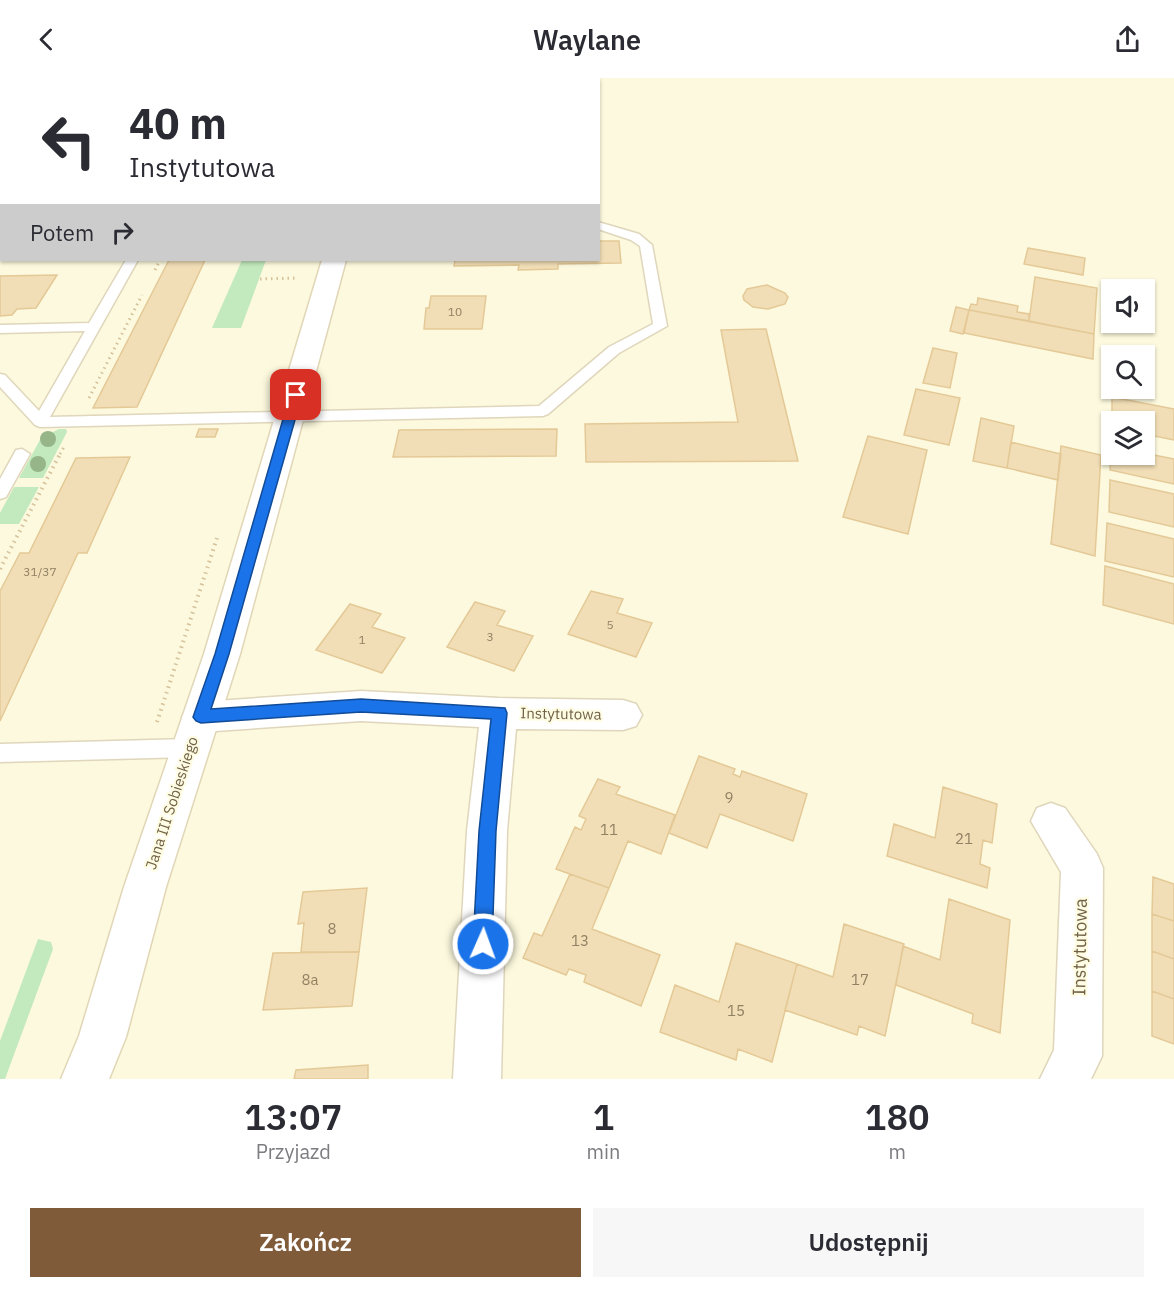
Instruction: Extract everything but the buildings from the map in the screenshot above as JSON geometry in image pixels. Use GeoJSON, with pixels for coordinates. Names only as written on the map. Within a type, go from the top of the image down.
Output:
{"type":"FeatureCollection","features":[{"type":"Feature","properties":{"kind":"main road","name":"Jana III Sobieskiego"},"geometry":{"type":"LineString","coordinates":[[85,1079],[102,1058],[145,886],[222,654],[334,261]]}},
{"type":"Feature","properties":{"kind":"main road","name":"Instytutowa"},"geometry":{"type":"LineString","coordinates":[[195,732],[361,706],[499,713],[623,715]]}},
{"type":"Feature","properties":{"kind":"main road","name":"Instytutowa"},"geometry":{"type":"LineString","coordinates":[[477,1079],[488,831],[499,713]]}},
{"type":"Feature","properties":{"kind":"main road","name":"Instytutowa"},"geometry":{"type":"LineString","coordinates":[[1051,821],[1082,868],[1078,1056],[1064,1079]]}},
{"type":"Feature","properties":{"kind":"lane"},"geometry":{"type":"LineString","coordinates":[[0,378],[40,422],[543,411],[614,350],[660,326],[646,245],[635,237],[600,226]]}},
{"type":"Feature","properties":{"kind":"lane"},"geometry":{"type":"LineString","coordinates":[[40,422],[131,261]]}},
{"type":"Feature","properties":{"kind":"lane"},"geometry":{"type":"LineString","coordinates":[[0,329],[94,327]]}},
{"type":"Feature","properties":{"kind":"lane"},"geometry":{"type":"LineString","coordinates":[[0,493],[22,454]]}},
{"type":"Feature","properties":{"kind":"lane"},"geometry":{"type":"LineString","coordinates":[[0,753],[195,732]]}},
{"type":"Feature","properties":{"kind":"path"},"geometry":{"type":"LineString","coordinates":[[260,279],[300,278]]}},
{"type":"Feature","properties":{"kind":"path"},"geometry":{"type":"LineString","coordinates":[[156,724],[220,530]]}},
{"type":"Feature","properties":{"kind":"green space"},"geometry":{"type":"Polygon","coordinates":[[[242,261],[266,261],[241,328],[212,328],[242,261]]]}},
{"type":"Feature","properties":{"kind":"green space"},"geometry":{"type":"Polygon","coordinates":[[[59,429],[66,429],[67,432],[43,478],[19,478],[41,438],[59,429]]]}},
{"type":"Feature","properties":{"kind":"green space"},"geometry":{"type":"Polygon","coordinates":[[[14,487],[39,487],[19,524],[0,524],[0,513],[14,487]]]}},
{"type":"Feature","properties":{"kind":"green space"},"geometry":{"type":"Polygon","coordinates":[[[38,939],[51,942],[53,949],[5,1079],[0,1079],[0,1041],[38,939]]]}},
{"type":"Feature","properties":{"kind":"route"},"geometry":{"type":"LineString","coordinates":[[296,395],[222,654],[201,717],[361,706],[499,713],[488,831],[483,944]]}}]}
